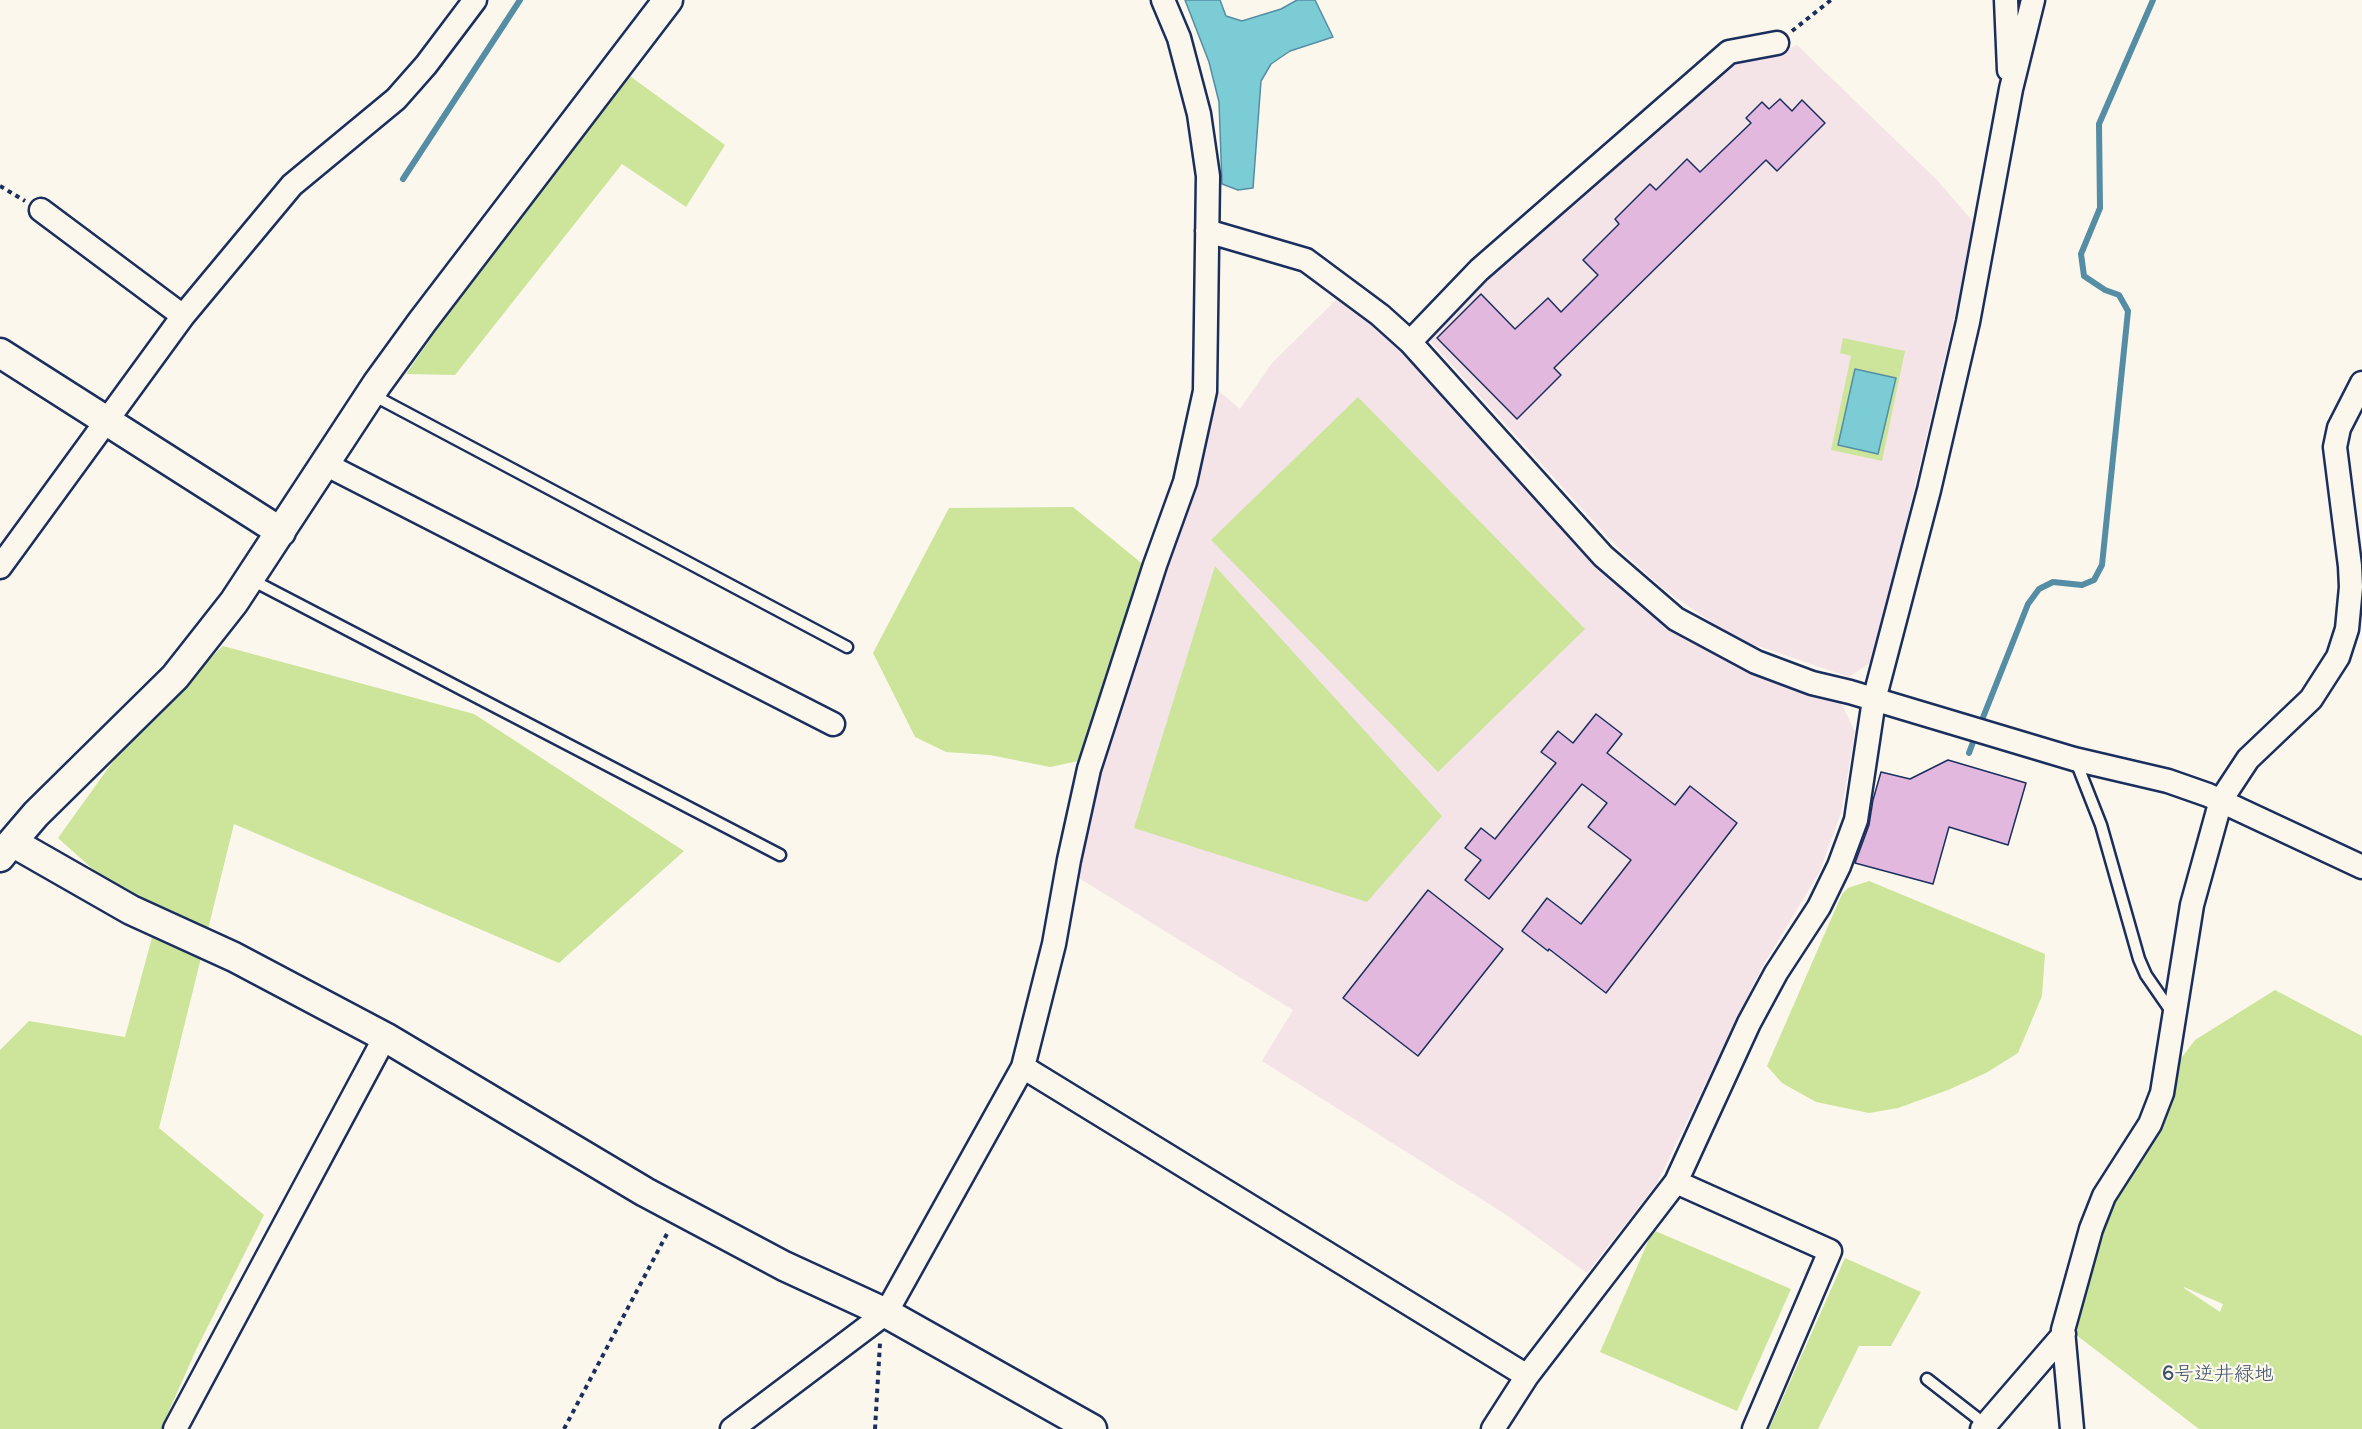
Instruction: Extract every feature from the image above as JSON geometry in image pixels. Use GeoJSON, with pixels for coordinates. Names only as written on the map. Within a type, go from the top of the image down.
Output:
{"type":"FeatureCollection","features":[{"type":"Feature","properties":{"kind":"street"},"geometry":{"type":"LineString","coordinates":[[0,567],[183,316],[292,184],[396,99],[426,65],[475,0]]}},
{"type":"Feature","properties":{"kind":"street"},"geometry":{"type":"LineString","coordinates":[[668,0],[422,322],[371,393],[234,602],[175,677],[4,844],[131,910],[234,957],[385,1037],[679,1211],[784,1266],[886,1313],[1092,1429]]}},
{"type":"Feature","properties":{"kind":"street"},"geometry":{"type":"LineString","coordinates":[[732,1429],[886,1313],[1023,1067],[1054,944],[1089,769],[1187,471],[1205,391],[1208,176],[1199,114],[1179,38],[1163,0]]}},
{"type":"Feature","properties":{"kind":"street"},"geometry":{"type":"LineString","coordinates":[[2007,0],[2011,89]]}},
{"type":"Feature","properties":{"kind":"street"},"geometry":{"type":"LineString","coordinates":[[1492,1429],[1527,1376],[1676,1182],[1754,1013],[1776,973],[1819,907],[1839,866],[1856,820],[1874,700],[1929,490],[1968,322],[2011,89],[2033,0]]}},
{"type":"Feature","properties":{"kind":"street"},"geometry":{"type":"LineString","coordinates":[[1410,342],[1479,270],[1729,51],[1777,43]]}},
{"type":"Feature","properties":{"kind":"street"},"geometry":{"type":"LineString","coordinates":[[41,210],[183,316]]}},
{"type":"Feature","properties":{"kind":"street"},"geometry":{"type":"LineString","coordinates":[[1207,231],[1306,260],[1380,315],[1410,342],[1603,556],[1676,619],[1756,662],[1812,683],[2074,759],[2168,781],[2220,800],[2362,867]]}},
{"type":"Feature","properties":{"kind":"street"},"geometry":{"type":"LineString","coordinates":[[0,353],[281,532]]}},
{"type":"Feature","properties":{"kind":"street"},"geometry":{"type":"LineString","coordinates":[[2072,1429],[2064,1334],[2091,1229],[2104,1197],[2150,1124],[2162,1093],[2192,905],[2220,800],[2248,759],[2311,699],[2338,657],[2347,629],[2351,587],[2335,447],[2338,428],[2362,383]]}},
{"type":"Feature","properties":{"kind":"street"},"geometry":{"type":"LineString","coordinates":[[325,464],[833,724]]}},
{"type":"Feature","properties":{"kind":"street"},"geometry":{"type":"LineString","coordinates":[[175,1429],[385,1037]]}},
{"type":"Feature","properties":{"kind":"street"},"geometry":{"type":"LineString","coordinates":[[1023,1067],[1527,1376]]}},
{"type":"Feature","properties":{"kind":"street"},"geometry":{"type":"LineString","coordinates":[[1676,1182],[1830,1251],[1754,1429]]}},
{"type":"Feature","properties":{"kind":"street"},"geometry":{"type":"LineString","coordinates":[[1984,1427],[2064,1334]]}},
{"type":"Feature","properties":{"kind":"lane"},"geometry":{"type":"LineString","coordinates":[[371,393],[847,647]]}},
{"type":"Feature","properties":{"kind":"lane"},"geometry":{"type":"LineString","coordinates":[[249,579],[780,855]]}},
{"type":"Feature","properties":{"kind":"lane"},"geometry":{"type":"LineString","coordinates":[[2074,759],[2101,825],[2146,975],[2174,1016]]}},
{"type":"Feature","properties":{"kind":"lane"},"geometry":{"type":"LineString","coordinates":[[1927,1379],[1984,1427]]}},
{"type":"Feature","properties":{"kind":"path"},"geometry":{"type":"LineString","coordinates":[[1777,43],[1831,0]]}},
{"type":"Feature","properties":{"kind":"path"},"geometry":{"type":"LineString","coordinates":[[0,186],[41,210]]}},
{"type":"Feature","properties":{"kind":"path"},"geometry":{"type":"LineString","coordinates":[[564,1429],[679,1211]]}},
{"type":"Feature","properties":{"kind":"path"},"geometry":{"type":"LineString","coordinates":[[875,1429],[879,1352],[886,1313]]}},
{"type":"Feature","properties":{"kind":"shaded area"},"geometry":{"type":"Polygon","coordinates":[[[1797,45],[1937,180],[1976,225],[1874,660],[1849,677],[1734,638],[1661,587],[1615,545],[1429,340],[1481,280],[1728,62],[1755,55],[1760,61],[1797,45]]]}},
{"type":"Feature","properties":{"kind":"shaded area"},"geometry":{"type":"Polygon","coordinates":[[[1340,296],[1365,315],[1412,361],[1632,598],[1682,638],[1748,672],[1841,703],[1855,732],[1841,813],[1819,873],[1761,969],[1656,1185],[1587,1273],[1505,1214],[1262,1061],[1293,1010],[1074,875],[1097,785],[1173,539],[1214,387],[1240,409],[1272,363],[1340,296]]]}},
{"type":"Feature","properties":{"kind":"green space"},"geometry":{"type":"Polygon","coordinates":[[[627,74],[725,145],[686,207],[622,164],[455,375],[406,374],[559,155],[627,74]]]}},
{"type":"Feature","properties":{"kind":"green space"},"geometry":{"type":"Polygon","coordinates":[[[1843,338],[1905,351],[1882,461],[1831,450],[1851,356],[1840,353],[1843,338]]]}},
{"type":"Feature","properties":{"kind":"green space"},"geometry":{"type":"Polygon","coordinates":[[[1358,397],[1585,629],[1438,772],[1211,540],[1358,397]]]}},
{"type":"Feature","properties":{"kind":"green space"},"geometry":{"type":"Polygon","coordinates":[[[1073,507],[1145,566],[1088,759],[1050,767],[990,755],[946,752],[915,737],[873,653],[949,508],[1073,507]]]}},
{"type":"Feature","properties":{"kind":"green space"},"geometry":{"type":"Polygon","coordinates":[[[1215,566],[1442,816],[1367,902],[1134,828],[1215,566]]]}},
{"type":"Feature","properties":{"kind":"green space"},"geometry":{"type":"Polygon","coordinates":[[[223,646],[474,714],[684,851],[559,963],[234,824],[159,1128],[264,1215],[196,1350],[161,1429],[0,1429],[0,1050],[29,1021],[125,1037],[160,908],[117,891],[58,838],[132,735],[223,646]]]}},
{"type":"Feature","properties":{"kind":"green space"},"geometry":{"type":"Polygon","coordinates":[[[1869,881],[2045,954],[2042,996],[2018,1053],[1986,1073],[1948,1090],[1898,1108],[1869,1113],[1816,1102],[1782,1083],[1767,1066],[1842,894],[1848,888],[1869,881]]]}},
{"type":"Feature","properties":{"kind":"green space","name":"6号逆井緑地"},"geometry":{"type":"Polygon","coordinates":[[[2275,990],[2362,1036],[2362,1429],[2199,1429],[2071,1331],[2111,1201],[2173,1069],[2195,1040],[2275,990]],[[2184,1287],[2220,1312],[2223,1304],[2184,1287]]]}},
{"type":"Feature","properties":{"kind":"green space"},"geometry":{"type":"Polygon","coordinates":[[[1653,1230],[1791,1289],[1737,1411],[1600,1352],[1653,1230]]]}},
{"type":"Feature","properties":{"kind":"green space"},"geometry":{"type":"Polygon","coordinates":[[[1845,1258],[1921,1292],[1891,1346],[1859,1346],[1818,1429],[1769,1429],[1845,1258]]]}},
{"type":"Feature","properties":{"kind":"water"},"geometry":{"type":"Polygon","coordinates":[[[1185,0],[1220,0],[1226,16],[1242,21],[1281,9],[1297,0],[1315,0],[1333,37],[1290,51],[1271,64],[1261,81],[1253,188],[1238,190],[1222,184],[1219,102],[1209,62],[1185,0]]]}},
{"type":"Feature","properties":{"kind":"water"},"geometry":{"type":"Polygon","coordinates":[[[1855,369],[1896,378],[1878,454],[1838,445],[1855,369]]]}},
{"type":"Feature","properties":{"kind":"building"},"geometry":{"type":"Polygon","coordinates":[[[1780,99],[1792,111],[1802,100],[1825,123],[1777,171],[1766,160],[1554,368],[1561,375],[1517,419],[1437,338],[1481,294],[1515,329],[1548,298],[1561,312],[1598,275],[1583,260],[1619,224],[1615,219],[1650,184],[1656,190],[1687,159],[1700,172],[1751,123],[1746,118],[1762,102],[1769,109],[1780,99]]]}},
{"type":"Feature","properties":{"kind":"building"},"geometry":{"type":"Polygon","coordinates":[[[1596,714],[1622,734],[1607,753],[1675,805],[1690,786],[1737,823],[1606,993],[1522,931],[1547,898],[1581,924],[1631,860],[1588,827],[1607,803],[1582,784],[1489,899],[1465,880],[1481,860],[1465,848],[1481,828],[1495,839],[1556,763],[1541,752],[1558,731],[1573,743],[1596,714]]]}},
{"type":"Feature","properties":{"kind":"building"},"geometry":{"type":"Polygon","coordinates":[[[1948,760],[2026,783],[2008,845],[1949,827],[1933,884],[1855,863],[1869,825],[1881,772],[1910,779],[1948,760]]]}},
{"type":"Feature","properties":{"kind":"building"},"geometry":{"type":"Polygon","coordinates":[[[1428,890],[1503,949],[1418,1056],[1343,998],[1428,890]]]}},
{"type":"Feature","properties":{"kind":"waterway"},"geometry":{"type":"LineString","coordinates":[[403,179],[520,0]]}},
{"type":"Feature","properties":{"kind":"waterway"},"geometry":{"type":"LineString","coordinates":[[1980,725],[2028,604],[2039,589],[2053,582],[2082,585],[2094,580],[2102,565],[2128,311],[2119,295],[2105,290],[2084,276],[2081,254],[2100,208],[2099,124],[2153,0]]}},
{"type":"Feature","properties":{"kind":"waterway"},"geometry":{"type":"LineString","coordinates":[[1969,753],[1976,734]]}}]}
